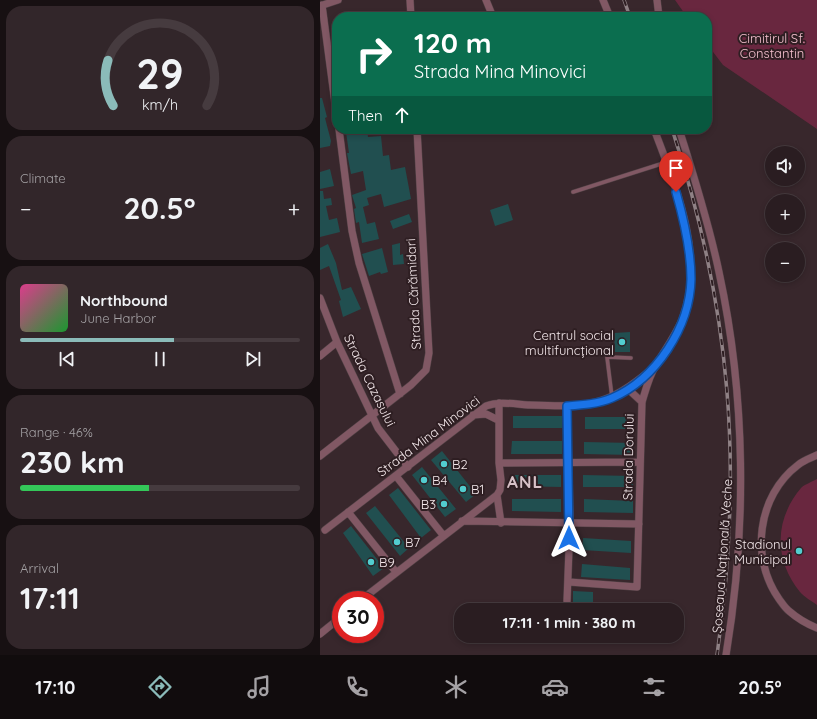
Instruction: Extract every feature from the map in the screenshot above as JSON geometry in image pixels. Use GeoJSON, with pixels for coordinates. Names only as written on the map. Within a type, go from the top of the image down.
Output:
{"type":"FeatureCollection","features":[{"type":"Feature","properties":{"kind":"street"},"geometry":{"type":"LineString","coordinates":[[332,83],[321,6],[337,0]]}},
{"type":"Feature","properties":{"kind":"street"},"geometry":{"type":"LineString","coordinates":[[410,0],[411,12]]}},
{"type":"Feature","properties":{"kind":"street"},"geometry":{"type":"LineString","coordinates":[[486,0],[491,12]]}},
{"type":"Feature","properties":{"kind":"street"},"geometry":{"type":"LineString","coordinates":[[603,0],[608,12]]}},
{"type":"Feature","properties":{"kind":"street"},"geometry":{"type":"LineString","coordinates":[[657,0],[658,12]]}},
{"type":"Feature","properties":{"kind":"street"},"geometry":{"type":"LineString","coordinates":[[339,134],[352,231],[359,264],[400,394]]}},
{"type":"Feature","properties":{"kind":"street","name":"Strada Cărămidari"},"geometry":{"type":"LineString","coordinates":[[320,456],[400,394],[426,370],[429,353],[417,134]]}},
{"type":"Feature","properties":{"kind":"street","name":"Strada Dorului"},"geometry":{"type":"LineString","coordinates":[[569,582],[637,587],[639,462],[642,402],[656,366],[676,333],[682,319],[690,292],[691,279],[689,248],[685,226],[667,162],[656,134]]}},
{"type":"Feature","properties":{"kind":"street","name":"Șoseaua Națională Veche"},"geometry":{"type":"LineString","coordinates":[[681,134],[695,181],[719,271],[736,384],[740,438],[739,531],[726,655]]}},
{"type":"Feature","properties":{"kind":"street","name":"Strada Cazasului"},"geometry":{"type":"LineString","coordinates":[[320,298],[337,342],[378,428],[408,467]]}},
{"type":"Feature","properties":{"kind":"street"},"geometry":{"type":"LineString","coordinates":[[320,356],[337,342]]}},
{"type":"Feature","properties":{"kind":"street","name":"Strada Mina Minovici"},"geometry":{"type":"LineString","coordinates":[[325,530],[408,467],[472,415],[486,406],[499,403],[567,406],[592,404],[612,398],[628,389],[656,366]]}},
{"type":"Feature","properties":{"kind":"street"},"geometry":{"type":"LineString","coordinates":[[628,389],[642,402]]}},
{"type":"Feature","properties":{"kind":"street"},"geometry":{"type":"LineString","coordinates":[[372,591],[497,495],[500,490],[501,480],[499,464],[499,403]]}},
{"type":"Feature","properties":{"kind":"street"},"geometry":{"type":"LineString","coordinates":[[567,406],[570,523],[569,582],[567,601]]}},
{"type":"Feature","properties":{"kind":"street"},"geometry":{"type":"LineString","coordinates":[[472,415],[486,414],[498,420]]}},
{"type":"Feature","properties":{"kind":"street"},"geometry":{"type":"LineString","coordinates":[[817,455],[798,464],[772,495],[764,517],[760,544],[765,570],[773,590],[788,610],[807,624],[817,628]]}},
{"type":"Feature","properties":{"kind":"street"},"geometry":{"type":"LineString","coordinates":[[499,464],[639,462]]}},
{"type":"Feature","properties":{"kind":"street"},"geometry":{"type":"LineString","coordinates":[[396,476],[443,535]]}},
{"type":"Feature","properties":{"kind":"street"},"geometry":{"type":"LineString","coordinates":[[497,495],[501,523]]}},
{"type":"Feature","properties":{"kind":"street"},"geometry":{"type":"LineString","coordinates":[[348,512],[396,572]]}},
{"type":"Feature","properties":{"kind":"street"},"geometry":{"type":"LineString","coordinates":[[462,522],[639,524]]}},
{"type":"Feature","properties":{"kind":"street"},"geometry":{"type":"LineString","coordinates":[[320,634],[332,624]]}},
{"type":"Feature","properties":{"kind":"lane"},"geometry":{"type":"LineString","coordinates":[[573,192],[667,162]]}},
{"type":"Feature","properties":{"kind":"lane"},"geometry":{"type":"LineString","coordinates":[[612,398],[607,357],[631,358]]}},
{"type":"Feature","properties":{"kind":"green space","name":"Cimitirul Sf. Constantin"},"geometry":{"type":"Polygon","coordinates":[[[675,0],[817,0],[817,129],[723,65],[712,51],[712,12],[683,12],[675,0]]]}},
{"type":"Feature","properties":{"kind":"green space","name":"Stadionul Municipal"},"geometry":{"type":"Polygon","coordinates":[[[817,479],[817,605],[802,594],[791,580],[785,567],[781,540],[782,527],[792,500],[801,488],[817,479]]]}},
{"type":"Feature","properties":{"kind":"building"},"geometry":{"type":"Polygon","coordinates":[[[320,98],[322,98],[327,117],[325,118],[331,141],[330,146],[320,148],[320,98]]]}},
{"type":"Feature","properties":{"kind":"building"},"geometry":{"type":"Polygon","coordinates":[[[346,134],[368,134],[368,137],[381,136],[383,156],[389,155],[391,170],[405,167],[411,199],[384,207],[381,194],[367,198],[369,205],[363,207],[367,224],[375,222],[379,239],[362,243],[359,222],[356,223],[354,209],[356,208],[352,195],[366,190],[363,171],[351,174],[347,153],[349,153],[346,134]]]}},
{"type":"Feature","properties":{"kind":"building"},"geometry":{"type":"Polygon","coordinates":[[[330,169],[334,186],[320,189],[320,172],[330,169]]]}},
{"type":"Feature","properties":{"kind":"building"},"geometry":{"type":"Polygon","coordinates":[[[320,191],[323,191],[324,199],[331,198],[332,205],[326,206],[329,220],[337,218],[340,232],[320,237],[320,191]]]}},
{"type":"Feature","properties":{"kind":"building"},"geometry":{"type":"Polygon","coordinates":[[[508,204],[513,220],[495,226],[490,210],[508,204]]]}},
{"type":"Feature","properties":{"kind":"building"},"geometry":{"type":"Polygon","coordinates":[[[409,214],[412,222],[393,229],[390,221],[409,214]]]}},
{"type":"Feature","properties":{"kind":"building"},"geometry":{"type":"Polygon","coordinates":[[[400,243],[400,255],[403,254],[404,264],[393,265],[392,245],[400,243]]]}},
{"type":"Feature","properties":{"kind":"building"},"geometry":{"type":"Polygon","coordinates":[[[328,244],[336,263],[342,290],[351,287],[361,309],[343,317],[339,301],[341,300],[329,266],[320,270],[320,248],[328,244]]]}},
{"type":"Feature","properties":{"kind":"building"},"geometry":{"type":"Polygon","coordinates":[[[382,248],[388,272],[381,274],[380,272],[369,276],[362,254],[382,248]]]}},
{"type":"Feature","properties":{"kind":"building","name":"Centrul social multifuncțional"},"geometry":{"type":"Polygon","coordinates":[[[630,332],[630,352],[615,352],[614,333],[630,332]]]}},
{"type":"Feature","properties":{"kind":"building"},"geometry":{"type":"Polygon","coordinates":[[[513,416],[562,416],[562,428],[513,428],[513,416]]]}},
{"type":"Feature","properties":{"kind":"building"},"geometry":{"type":"Polygon","coordinates":[[[585,417],[633,417],[633,429],[585,429],[585,417]]]}},
{"type":"Feature","properties":{"kind":"building"},"geometry":{"type":"Polygon","coordinates":[[[512,441],[562,441],[562,454],[511,454],[512,441]]]}},
{"type":"Feature","properties":{"kind":"building"},"geometry":{"type":"Polygon","coordinates":[[[584,442],[634,443],[633,455],[584,454],[584,442]]]}},
{"type":"Feature","properties":{"kind":"building"},"geometry":{"type":"Polygon","coordinates":[[[442,451],[476,494],[466,502],[431,460],[442,451]]]}},
{"type":"Feature","properties":{"kind":"building"},"geometry":{"type":"Polygon","coordinates":[[[422,467],[456,509],[445,517],[412,475],[422,467]]]}},
{"type":"Feature","properties":{"kind":"building"},"geometry":{"type":"Polygon","coordinates":[[[512,475],[561,475],[561,487],[512,486],[512,475]]]}},
{"type":"Feature","properties":{"kind":"building"},"geometry":{"type":"Polygon","coordinates":[[[583,475],[633,476],[633,487],[583,487],[583,475]]]}},
{"type":"Feature","properties":{"kind":"building"},"geometry":{"type":"Polygon","coordinates":[[[398,488],[431,530],[421,538],[389,495],[398,488]]]}},
{"type":"Feature","properties":{"kind":"building"},"geometry":{"type":"Polygon","coordinates":[[[512,499],[561,499],[561,512],[512,511],[512,499]]]}},
{"type":"Feature","properties":{"kind":"building"},"geometry":{"type":"Polygon","coordinates":[[[584,499],[633,501],[633,513],[584,512],[584,499]]]}},
{"type":"Feature","properties":{"kind":"building"},"geometry":{"type":"Polygon","coordinates":[[[375,506],[409,548],[400,556],[366,513],[375,506]]]}},
{"type":"Feature","properties":{"kind":"building"},"geometry":{"type":"Polygon","coordinates":[[[351,526],[384,568],[373,576],[343,533],[351,526]]]}},
{"type":"Feature","properties":{"kind":"building"},"geometry":{"type":"Polygon","coordinates":[[[583,538],[631,541],[631,553],[582,550],[583,538]]]}},
{"type":"Feature","properties":{"kind":"building"},"geometry":{"type":"Polygon","coordinates":[[[582,564],[630,568],[630,580],[581,577],[582,564]]]}},
{"type":"Feature","properties":{"kind":"building"},"geometry":{"type":"Polygon","coordinates":[[[573,591],[593,592],[593,603],[573,603],[573,591]]]}},
{"type":"Feature","properties":{"kind":"railway"},"geometry":{"type":"LineString","coordinates":[[624,0],[628,12]]}},
{"type":"Feature","properties":{"kind":"railway"},"geometry":{"type":"LineString","coordinates":[[674,134],[692,195],[708,260],[719,325],[727,389],[730,454],[730,519],[725,586],[717,655]]}},
{"type":"Feature","properties":{"kind":"place","name":"Centrul social multifuncțional"},"geometry":{"type":"Point","coordinates":[622,342]}},
{"type":"Feature","properties":{"kind":"place","name":"B2"},"geometry":{"type":"Point","coordinates":[444,464]}},
{"type":"Feature","properties":{"kind":"place","name":"B4"},"geometry":{"type":"Point","coordinates":[424,480]}},
{"type":"Feature","properties":{"kind":"place","name":"B1"},"geometry":{"type":"Point","coordinates":[463,489]}},
{"type":"Feature","properties":{"kind":"place","name":"B3"},"geometry":{"type":"Point","coordinates":[444,504]}},
{"type":"Feature","properties":{"kind":"place","name":"B7"},"geometry":{"type":"Point","coordinates":[397,542]}},
{"type":"Feature","properties":{"kind":"place","name":"Stadionul Municipal"},"geometry":{"type":"Point","coordinates":[799,551]}},
{"type":"Feature","properties":{"kind":"place","name":"B9"},"geometry":{"type":"Point","coordinates":[371,562]}},
{"type":"Feature","properties":{"kind":"district","name":"ANL"},"geometry":{"type":"Point","coordinates":[525,482]}},
{"type":"Feature","properties":{"kind":"route"},"geometry":{"type":"LineString","coordinates":[[569,538],[570,523],[567,406],[592,404],[612,398],[628,389],[656,366],[676,333],[687,304],[691,279],[689,248],[676,192]]}}]}
